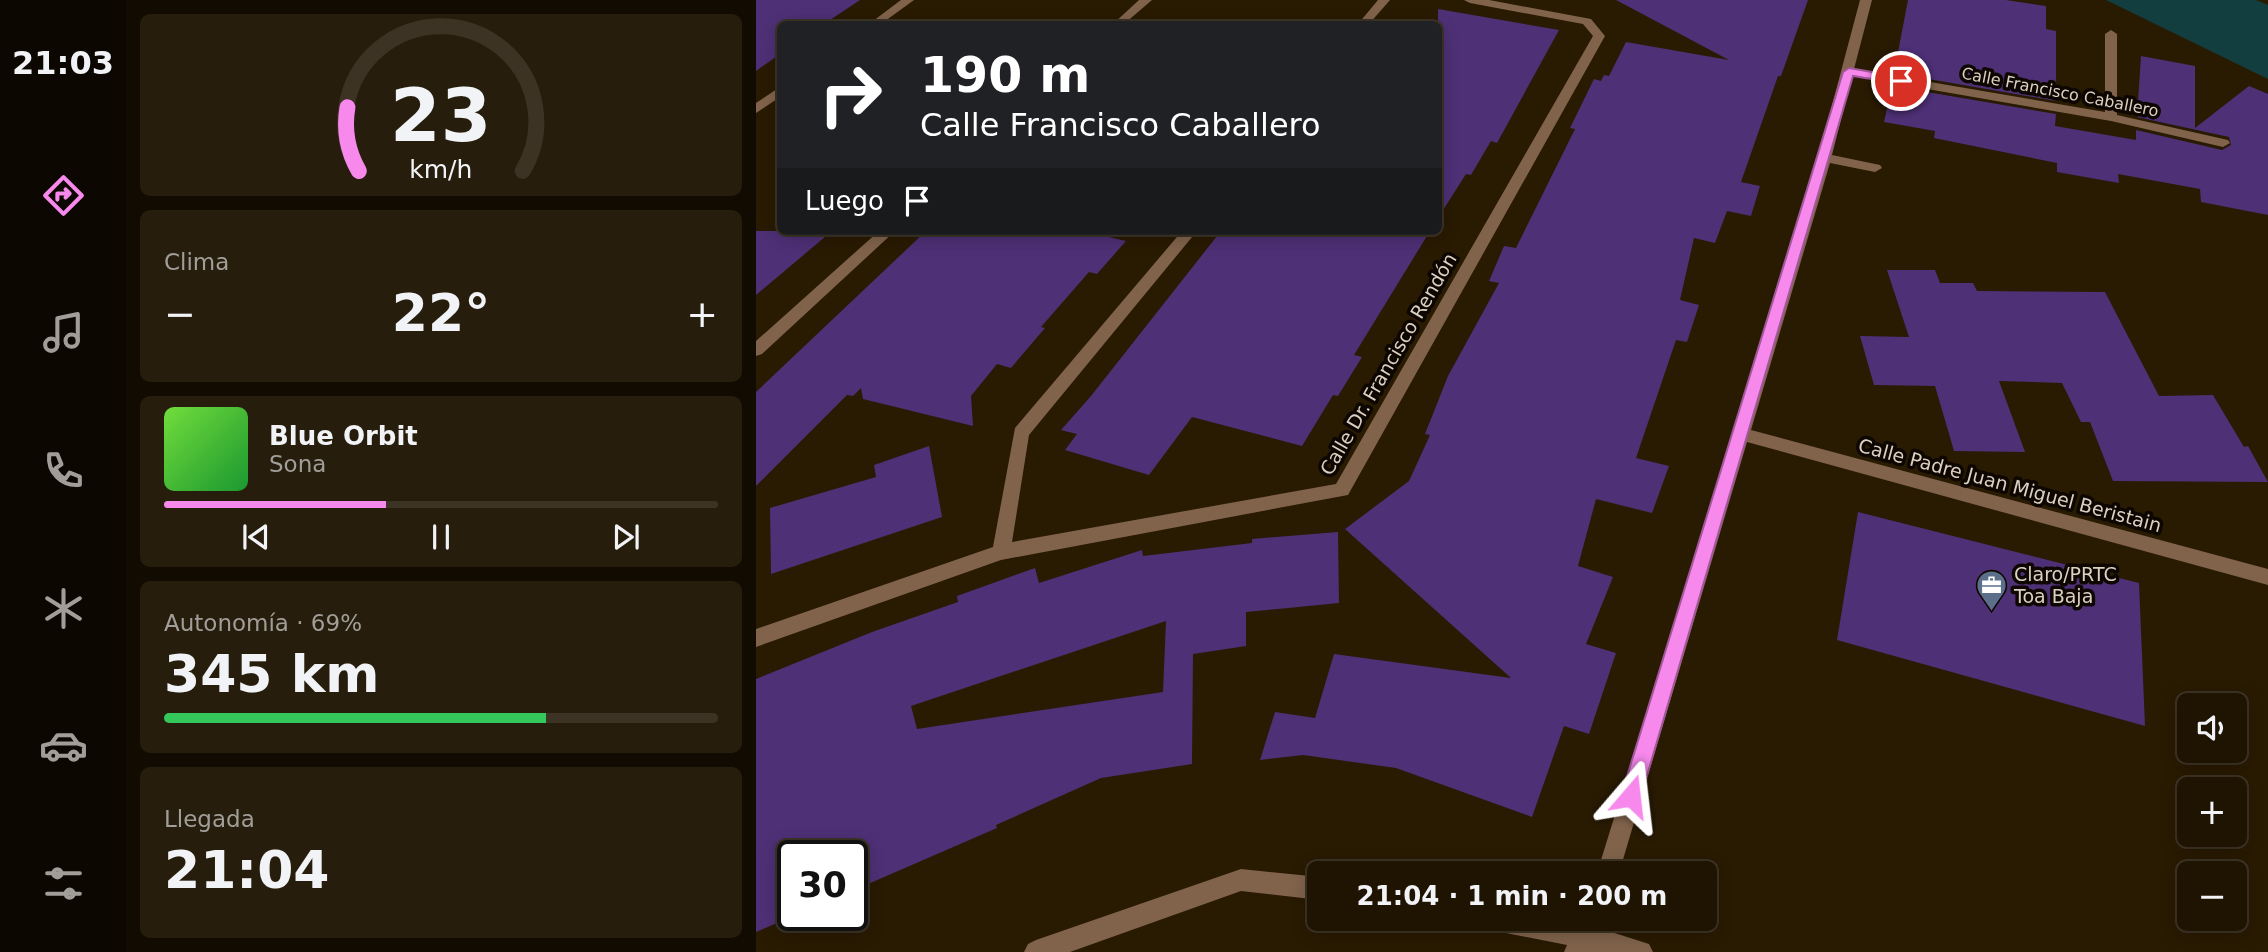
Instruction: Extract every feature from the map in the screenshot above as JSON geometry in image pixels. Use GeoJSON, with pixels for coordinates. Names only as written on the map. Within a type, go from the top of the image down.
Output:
{"type":"FeatureCollection","features":[{"type":"Feature","properties":{"kind":"street"},"geometry":{"type":"LineString","coordinates":[[878,21],[908,0]]}},
{"type":"Feature","properties":{"kind":"street"},"geometry":{"type":"LineString","coordinates":[[1122,21],[1146,0]]}},
{"type":"Feature","properties":{"kind":"street"},"geometry":{"type":"LineString","coordinates":[[1366,21],[1384,0]]}},
{"type":"Feature","properties":{"kind":"street","name":"Calle Dr. Francisco Rendón"},"geometry":{"type":"LineString","coordinates":[[756,638],[1001,552],[1342,490],[1599,36],[1587,21],[1470,0]]}},
{"type":"Feature","properties":{"kind":"street"},"geometry":{"type":"LineString","coordinates":[[1612,861],[1825,158],[1866,0]]}},
{"type":"Feature","properties":{"kind":"street"},"geometry":{"type":"LineString","coordinates":[[2111,34],[2111,117]]}},
{"type":"Feature","properties":{"kind":"street","name":"Calle Francisco Caballero"},"geometry":{"type":"LineString","coordinates":[[1849,72],[2111,117],[2223,143]]}},
{"type":"Feature","properties":{"kind":"street"},"geometry":{"type":"LineString","coordinates":[[756,109],[777,93]]}},
{"type":"Feature","properties":{"kind":"street"},"geometry":{"type":"LineString","coordinates":[[1825,158],[1875,168]]}},
{"type":"Feature","properties":{"kind":"street"},"geometry":{"type":"LineString","coordinates":[[756,350],[884,235]]}},
{"type":"Feature","properties":{"kind":"street"},"geometry":{"type":"LineString","coordinates":[[1001,552],[1021,433],[1187,235]]}},
{"type":"Feature","properties":{"kind":"street","name":"Calle Padre Juan Miguel Beristain"},"geometry":{"type":"LineString","coordinates":[[1741,434],[2268,577]]}},
{"type":"Feature","properties":{"kind":"street"},"geometry":{"type":"LineString","coordinates":[[1036,952],[1241,880],[1307,888]]}},
{"type":"Feature","properties":{"kind":"street"},"geometry":{"type":"LineString","coordinates":[[1548,931],[1641,952]]}},
{"type":"Feature","properties":{"kind":"water"},"geometry":{"type":"Polygon","coordinates":[[[2106,0],[2256,0],[2268,5],[2268,79],[2106,0]]]}},
{"type":"Feature","properties":{"kind":"building"},"geometry":{"type":"Polygon","coordinates":[[[756,0],[860,0],[828,21],[777,21],[777,56],[756,71],[756,0]]]}},
{"type":"Feature","properties":{"kind":"building"},"geometry":{"type":"Polygon","coordinates":[[[1616,0],[1808,0],[1741,182],[1760,186],[1751,216],[1727,211],[1715,243],[1694,238],[1680,300],[1699,305],[1687,342],[1676,340],[1636,458],[1669,466],[1652,513],[1596,499],[1578,566],[1613,577],[1586,644],[1616,653],[1589,734],[1564,726],[1532,817],[1396,768],[1303,755],[1260,760],[1275,712],[1315,718],[1334,654],[1511,678],[1345,529],[1409,481],[1430,435],[1425,434],[1448,376],[1499,283],[1489,281],[1504,246],[1516,248],[1575,129],[1570,128],[1594,79],[1601,81],[1604,75],[1609,76],[1626,42],[1729,60],[1616,0]]]}},
{"type":"Feature","properties":{"kind":"building"},"geometry":{"type":"Polygon","coordinates":[[[1908,0],[2006,0],[2046,6],[2046,29],[2056,31],[2056,101],[1894,73],[1908,0]]]}},
{"type":"Feature","properties":{"kind":"building"},"geometry":{"type":"Polygon","coordinates":[[[1438,9],[1559,30],[1497,143],[1491,141],[1471,175],[1466,174],[1442,212],[1442,21],[1438,21],[1438,9]]]}},
{"type":"Feature","properties":{"kind":"building"},"geometry":{"type":"Polygon","coordinates":[[[2141,56],[2195,66],[2195,128],[2249,86],[2268,94],[2268,215],[2201,202],[2200,189],[2118,174],[2119,183],[2057,172],[2057,163],[1934,138],[1935,131],[1884,122],[1892,86],[2056,114],[2055,126],[2136,140],[2136,130],[2222,150],[2231,145],[2229,137],[2137,117],[2141,56]]]}},
{"type":"Feature","properties":{"kind":"building"},"geometry":{"type":"Polygon","coordinates":[[[756,231],[777,231],[777,235],[827,235],[756,295],[756,231]]]}},
{"type":"Feature","properties":{"kind":"building"},"geometry":{"type":"Polygon","coordinates":[[[922,235],[1100,235],[1126,241],[1097,274],[1089,272],[1041,327],[1045,328],[1011,368],[997,364],[971,396],[973,426],[863,399],[861,388],[853,396],[847,395],[756,486],[756,392],[922,235]]]}},
{"type":"Feature","properties":{"kind":"building"},"geometry":{"type":"Polygon","coordinates":[[[1218,235],[1428,235],[1354,355],[1362,357],[1338,396],[1333,395],[1302,446],[1192,417],[1149,475],[1065,450],[1077,434],[1061,430],[1218,235]]]}},
{"type":"Feature","properties":{"kind":"building"},"geometry":{"type":"Polygon","coordinates":[[[1887,270],[1935,270],[1940,283],[1973,283],[1977,291],[2105,292],[2159,396],[2213,395],[2244,447],[2248,446],[2268,482],[2113,481],[2090,422],[2081,422],[2062,383],[1999,381],[2025,452],[1954,451],[1935,386],[1874,385],[1860,336],[1909,337],[1887,270]]]}},
{"type":"Feature","properties":{"kind":"building"},"geometry":{"type":"Polygon","coordinates":[[[929,446],[942,517],[771,574],[770,508],[876,477],[874,465],[929,446]]]}},
{"type":"Feature","properties":{"kind":"building","name":"Claro/PRTC Toa Baja"},"geometry":{"type":"Polygon","coordinates":[[[1858,512],[2139,583],[2145,726],[1837,640],[1858,512]]]}},
{"type":"Feature","properties":{"kind":"building"},"geometry":{"type":"Polygon","coordinates":[[[1338,532],[1339,603],[1246,612],[1246,646],[1193,654],[1192,764],[1101,778],[996,825],[997,828],[868,884],[868,840],[777,840],[777,923],[756,932],[756,679],[872,632],[958,602],[957,596],[1035,568],[1039,583],[1142,550],[1143,556],[1252,543],[1252,539],[1338,532]],[[1166,621],[911,706],[917,729],[1163,692],[1166,621]]]}},
{"type":"Feature","properties":{"kind":"place","name":"Claro/PRTC Toa Baja"},"geometry":{"type":"Point","coordinates":[1991,612]}},
{"type":"Feature","properties":{"kind":"route"},"geometry":{"type":"LineString","coordinates":[[1631,796],[1849,72],[1901,81]]}}]}
